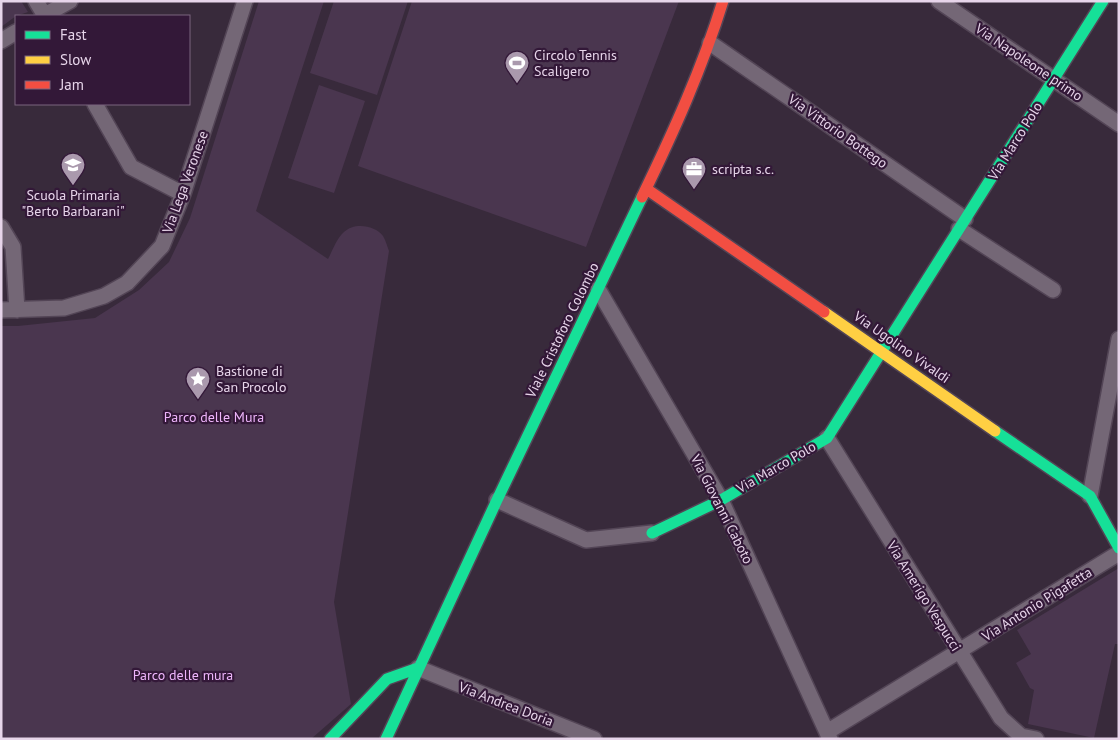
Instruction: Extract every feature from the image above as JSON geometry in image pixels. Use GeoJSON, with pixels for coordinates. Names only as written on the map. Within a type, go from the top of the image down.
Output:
{"type":"FeatureCollection","features":[{"type":"Feature","properties":{"kind":"street"},"geometry":{"type":"LineString","coordinates":[[36,1],[43,15]]}},
{"type":"Feature","properties":{"kind":"street"},"geometry":{"type":"LineString","coordinates":[[46,15],[70,1]]}},
{"type":"Feature","properties":{"kind":"street","name":"Via Lega Veronese"},"geometry":{"type":"LineString","coordinates":[[1,310],[64,308],[104,296],[127,283],[162,246],[183,194],[245,1]]}},
{"type":"Feature","properties":{"kind":"street","name":"Viale Cristoforo Colombo"},"geometry":{"type":"LineString","coordinates":[[386,738],[497,500],[598,289],[648,190],[683,113],[710,44],[723,1]]}},
{"type":"Feature","properties":{"kind":"street","name":"Via Napoleone primo"},"geometry":{"type":"LineString","coordinates":[[939,1],[1119,124]]}},
{"type":"Feature","properties":{"kind":"street","name":"Via Marco Polo"},"geometry":{"type":"LineString","coordinates":[[497,500],[586,540],[652,533],[721,500],[826,438],[1103,1]]}},
{"type":"Feature","properties":{"kind":"street"},"geometry":{"type":"LineString","coordinates":[[1,41],[15,33]]}},
{"type":"Feature","properties":{"kind":"street","name":"Via Vittorio Bottego"},"geometry":{"type":"LineString","coordinates":[[710,44],[962,224]]}},
{"type":"Feature","properties":{"kind":"street"},"geometry":{"type":"LineString","coordinates":[[96,105],[131,167],[183,194]]}},
{"type":"Feature","properties":{"kind":"street","name":"Via Ugolino Vivaldi"},"geometry":{"type":"LineString","coordinates":[[648,190],[1090,496],[1119,548]]}},
{"type":"Feature","properties":{"kind":"street"},"geometry":{"type":"LineString","coordinates":[[962,224],[1053,290]]}},
{"type":"Feature","properties":{"kind":"street"},"geometry":{"type":"LineString","coordinates":[[1,226],[13,247],[17,310]]}},
{"type":"Feature","properties":{"kind":"street","name":"Via Giovanni Caboto"},"geometry":{"type":"LineString","coordinates":[[598,289],[721,500],[829,735]]}},
{"type":"Feature","properties":{"kind":"street"},"geometry":{"type":"LineString","coordinates":[[1090,496],[1119,339]]}},
{"type":"Feature","properties":{"kind":"street","name":"Via Amerigo Vespucci"},"geometry":{"type":"LineString","coordinates":[[826,438],[1001,718],[1021,736],[1036,739]]}},
{"type":"Feature","properties":{"kind":"street","name":"Via Antonio Pigafetta"},"geometry":{"type":"LineString","coordinates":[[829,735],[1119,553]]}},
{"type":"Feature","properties":{"kind":"street"},"geometry":{"type":"LineString","coordinates":[[330,739],[387,679],[418,668]]}},
{"type":"Feature","properties":{"kind":"street","name":"Via Andrea Doria"},"geometry":{"type":"LineString","coordinates":[[418,668],[594,739]]}},
{"type":"Feature","properties":{"kind":"green space"},"geometry":{"type":"Polygon","coordinates":[[[1,1],[21,1],[28,12],[15,15],[1,27],[1,1]]]}},
{"type":"Feature","properties":{"kind":"green space","name":"Parco delle Mura"},"geometry":{"type":"Polygon","coordinates":[[[259,1],[324,1],[256,211],[328,259],[341,235],[348,229],[359,226],[370,227],[379,232],[383,236],[389,251],[334,602],[351,704],[311,739],[1,739],[1,326],[95,318],[139,290],[169,262],[190,218],[259,1]]]}},
{"type":"Feature","properties":{"kind":"green space"},"geometry":{"type":"Polygon","coordinates":[[[334,1],[408,1],[377,95],[310,73],[334,1]]]}},
{"type":"Feature","properties":{"kind":"green space","name":"Circolo Tennis Scaligero"},"geometry":{"type":"Polygon","coordinates":[[[412,1],[679,1],[586,247],[358,166],[412,1]]]}},
{"type":"Feature","properties":{"kind":"green space"},"geometry":{"type":"Polygon","coordinates":[[[319,85],[365,101],[334,193],[288,178],[319,85]]]}},
{"type":"Feature","properties":{"kind":"green space"},"geometry":{"type":"Polygon","coordinates":[[[1119,568],[1119,644],[1115,644],[1094,738],[1028,724],[1034,690],[1030,688],[1016,663],[1031,654],[1017,630],[1119,568]]]}},
{"type":"Feature","properties":{"kind":"traffic: fast"},"geometry":{"type":"LineString","coordinates":[[652,533],[721,500],[827,438],[1103,1]]}},
{"type":"Feature","properties":{"kind":"traffic: fast"},"geometry":{"type":"LineString","coordinates":[[386,739],[497,500],[642,197]]}},
{"type":"Feature","properties":{"kind":"traffic: fast"},"geometry":{"type":"LineString","coordinates":[[995,431],[1090,496],[1119,548]]}},
{"type":"Feature","properties":{"kind":"traffic: fast"},"geometry":{"type":"LineString","coordinates":[[330,739],[387,679],[418,668]]}},
{"type":"Feature","properties":{"kind":"traffic: slow"},"geometry":{"type":"LineString","coordinates":[[824,312],[995,431]]}},
{"type":"Feature","properties":{"kind":"traffic: jam"},"geometry":{"type":"LineString","coordinates":[[642,197],[686,100],[706,51],[723,1]]}},
{"type":"Feature","properties":{"kind":"traffic: jam"},"geometry":{"type":"LineString","coordinates":[[648,190],[824,312]]}},
{"type":"Feature","properties":{"kind":"place","name":"Circolo Tennis Scaligero"},"geometry":{"type":"Point","coordinates":[517,84]}},
{"type":"Feature","properties":{"kind":"place","name":"Scuola Primaria \"Berto Barbarani\""},"geometry":{"type":"Point","coordinates":[73,186]}},
{"type":"Feature","properties":{"kind":"place","name":"scripta s.c."},"geometry":{"type":"Point","coordinates":[694,190]}},
{"type":"Feature","properties":{"kind":"place","name":"Bastione di San Procolo"},"geometry":{"type":"Point","coordinates":[198,400]}},
{"type":"Feature","properties":{"kind":"park label","name":"Parco delle mura"},"geometry":{"type":"Point","coordinates":[183,675]}}]}
